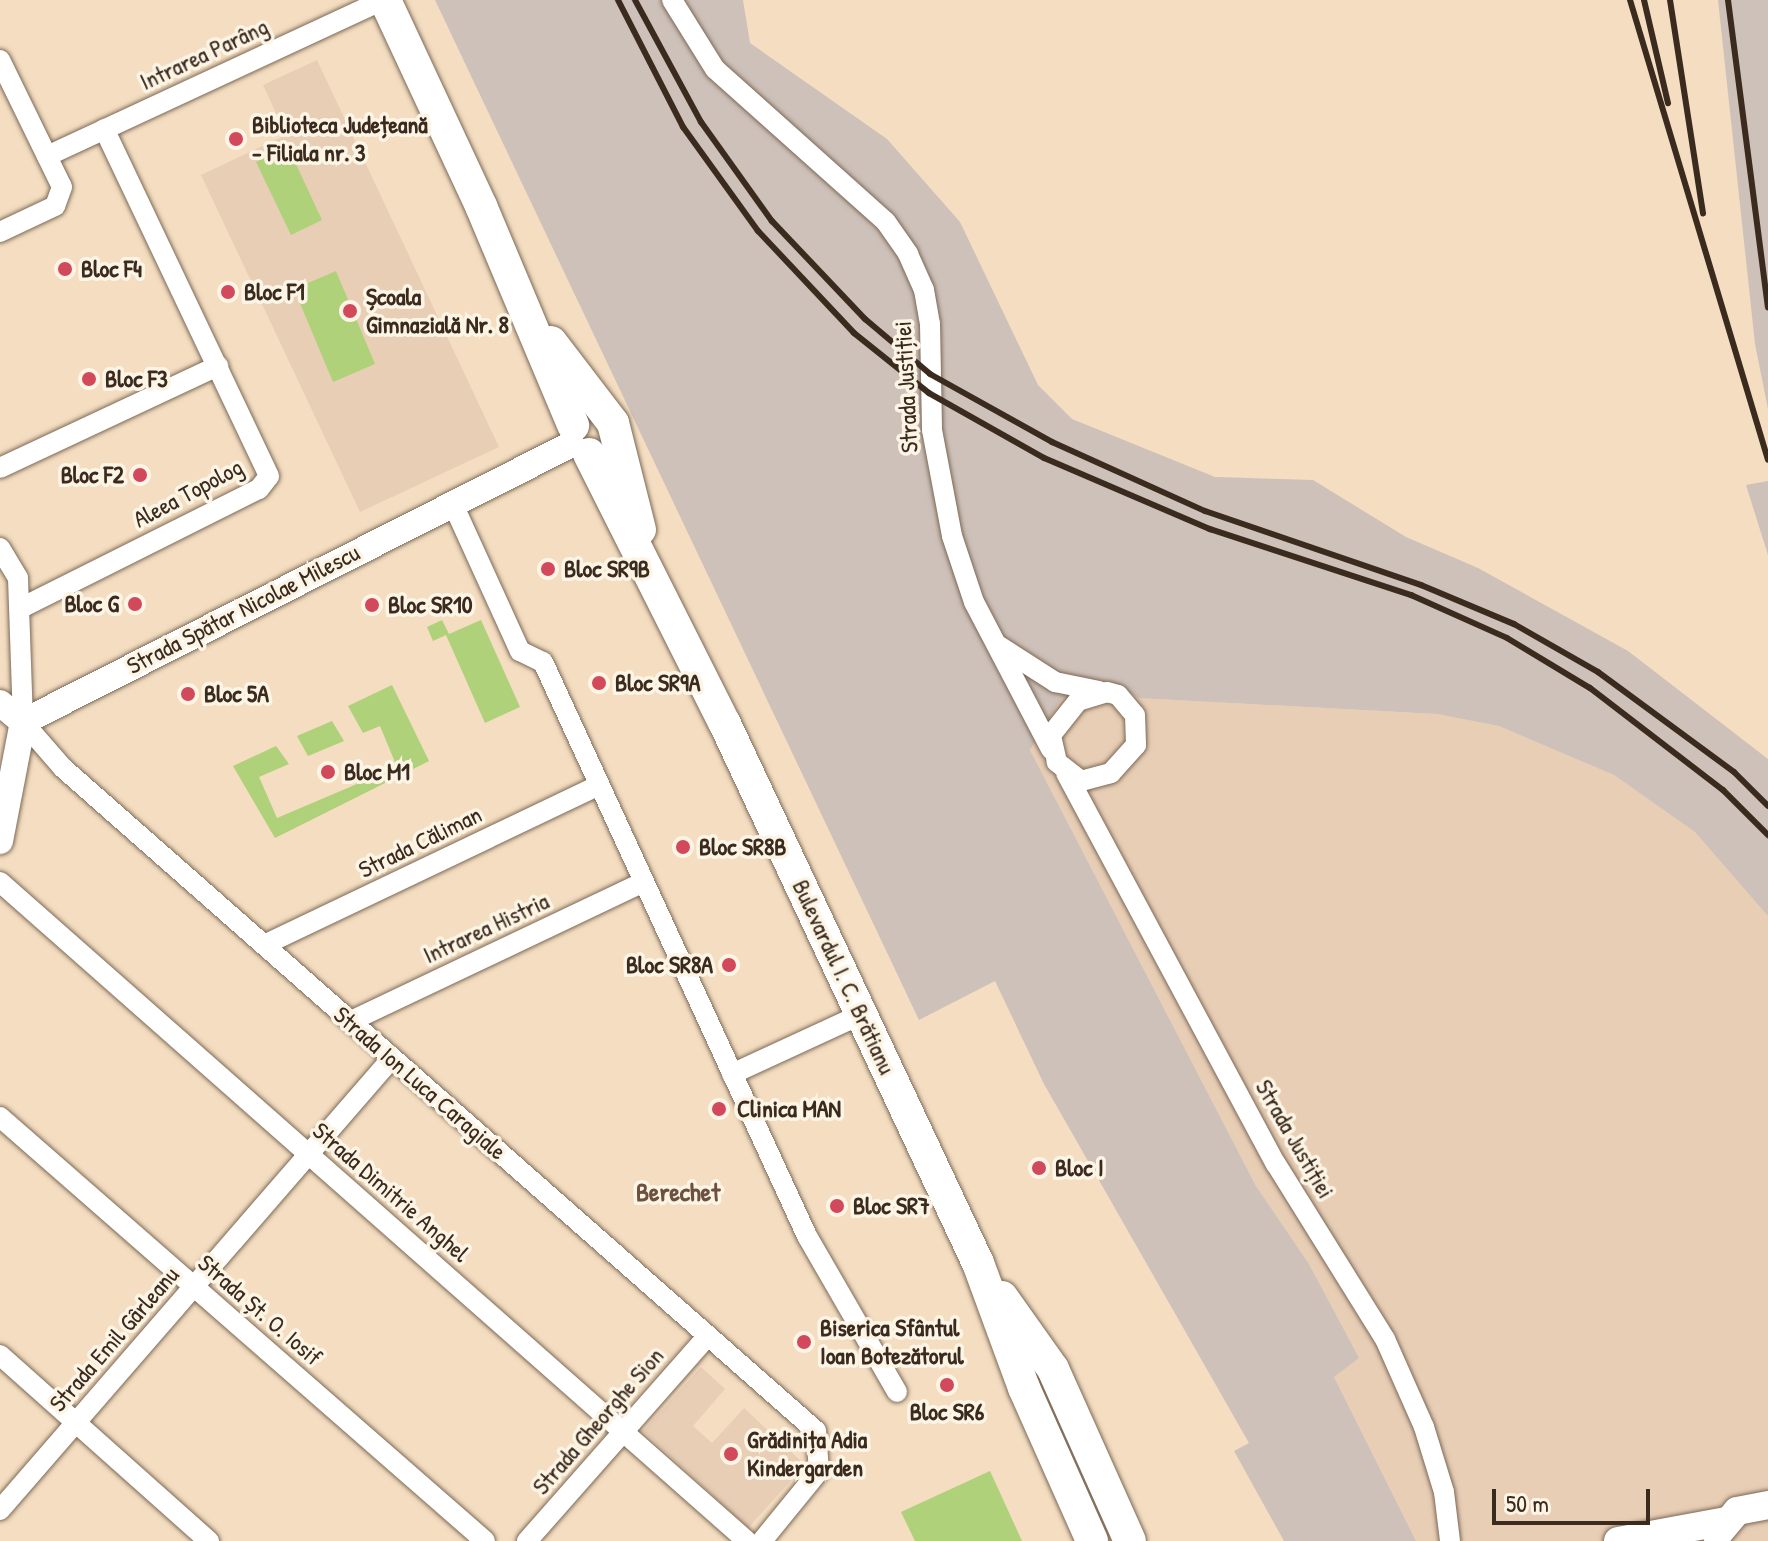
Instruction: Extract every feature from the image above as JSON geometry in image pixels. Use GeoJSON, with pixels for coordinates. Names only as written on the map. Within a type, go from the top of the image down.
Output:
{"type":"FeatureCollection","features":[{"type":"Feature","properties":{"kind":"main road","name":"Bulevardul I. C. Brătianu"},"geometry":{"type":"LineString","coordinates":[[384,0],[586,437],[978,1263],[1024,1388],[1092,1541]]}},
{"type":"Feature","properties":{"kind":"main road","name":"Bulevardul I. C. Brătianu"},"geometry":{"type":"LineString","coordinates":[[481,206],[551,342],[586,437],[641,531],[709,691]]}},
{"type":"Feature","properties":{"kind":"main road"},"geometry":{"type":"LineString","coordinates":[[551,342],[613,423],[641,531]]}},
{"type":"Feature","properties":{"kind":"main road","name":"Bulevardul I. C. Brătianu"},"geometry":{"type":"LineString","coordinates":[[978,1263],[1053,1369],[1128,1536]]}},
{"type":"Feature","properties":{"kind":"main road"},"geometry":{"type":"LineString","coordinates":[[1618,1541],[1721,1531],[1750,1506],[1768,1505]]}},
{"type":"Feature","properties":{"kind":"street","name":"Intrarea Parâng"},"geometry":{"type":"LineString","coordinates":[[47,156],[384,0]]}},
{"type":"Feature","properties":{"kind":"street","name":"Strada Justiției"},"geometry":{"type":"LineString","coordinates":[[672,0],[715,69],[886,222],[908,254],[924,290],[930,324],[932,430],[952,536],[974,602],[1051,749]]}},
{"type":"Feature","properties":{"kind":"street"},"geometry":{"type":"LineString","coordinates":[[0,60],[62,187],[55,206],[0,232]]}},
{"type":"Feature","properties":{"kind":"street","name":"Aleea Topolog"},"geometry":{"type":"LineString","coordinates":[[21,608],[259,489],[269,476],[104,129]]}},
{"type":"Feature","properties":{"kind":"street"},"geometry":{"type":"LineString","coordinates":[[0,468],[218,366]]}},
{"type":"Feature","properties":{"kind":"street","name":"Strada Spătar Nicolae Milescu"},"geometry":{"type":"LineString","coordinates":[[23,722],[452,502],[586,437]]}},
{"type":"Feature","properties":{"kind":"street"},"geometry":{"type":"LineString","coordinates":[[452,502],[520,651],[543,662],[807,1236],[897,1392]]}},
{"type":"Feature","properties":{"kind":"street"},"geometry":{"type":"LineString","coordinates":[[0,548],[18,578],[23,722],[0,841]]}},
{"type":"Feature","properties":{"kind":"street"},"geometry":{"type":"LineString","coordinates":[[997,645],[1055,682],[1107,692],[1118,695],[1135,715],[1136,745],[1125,760],[1097,779],[1081,781],[1066,773],[1051,749],[1051,735],[1067,711],[1084,697],[1107,692]]}},
{"type":"Feature","properties":{"kind":"street","name":"Strada Ion Luca Caragiale"},"geometry":{"type":"LineString","coordinates":[[0,703],[23,722],[63,768],[816,1431],[819,1471],[762,1541]]}},
{"type":"Feature","properties":{"kind":"street","name":"Strada Justiției"},"geometry":{"type":"LineString","coordinates":[[1066,773],[1276,1164],[1385,1339],[1424,1427],[1444,1492],[1450,1541]]}},
{"type":"Feature","properties":{"kind":"street","name":"Strada Căliman"},"geometry":{"type":"LineString","coordinates":[[264,945],[599,785]]}},
{"type":"Feature","properties":{"kind":"street","name":"Strada Dimitrie Anghel"},"geometry":{"type":"LineString","coordinates":[[0,882],[747,1541]]}},
{"type":"Feature","properties":{"kind":"street","name":"Intrarea Histria"},"geometry":{"type":"LineString","coordinates":[[351,1021],[644,882]]}},
{"type":"Feature","properties":{"kind":"street"},"geometry":{"type":"LineString","coordinates":[[732,1074],[862,1014]]}},
{"type":"Feature","properties":{"kind":"street","name":"Strada Emil Gârleanu"},"geometry":{"type":"LineString","coordinates":[[0,1510],[392,1058]]}},
{"type":"Feature","properties":{"kind":"street","name":"Strada Șt. O. Iosif"},"geometry":{"type":"LineString","coordinates":[[0,1117],[485,1541]]}},
{"type":"Feature","properties":{"kind":"street","name":"Strada Gheorghe Sion"},"geometry":{"type":"LineString","coordinates":[[527,1541],[708,1336]]}},
{"type":"Feature","properties":{"kind":"street"},"geometry":{"type":"LineString","coordinates":[[0,1355],[209,1541]]}},
{"type":"Feature","properties":{"kind":"shaded area"},"geometry":{"type":"Polygon","coordinates":[[[435,0],[743,0],[750,43],[887,139],[960,222],[1038,385],[1072,419],[1215,477],[1313,480],[1406,537],[1478,568],[1628,651],[1768,759],[1768,916],[1695,832],[1614,775],[1499,726],[1437,714],[1138,698],[1116,684],[1096,683],[1082,684],[1061,699],[1030,750],[1256,1186],[1309,1264],[1359,1358],[1334,1377],[1416,1541],[1284,1541],[1234,1451],[1249,1443],[1044,1084],[995,981],[919,1020],[435,0]]]}},
{"type":"Feature","properties":{"kind":"shaded area"},"geometry":{"type":"Polygon","coordinates":[[[1718,0],[1768,0],[1768,409],[1755,344],[1718,0]]]}},
{"type":"Feature","properties":{"kind":"shaded area","name":"Școala Gimnazială Nr. 8"},"geometry":{"type":"Polygon","coordinates":[[[317,60],[499,447],[360,512],[201,175],[286,135],[263,85],[317,60]]]}},
{"type":"Feature","properties":{"kind":"shaded area"},"geometry":{"type":"Polygon","coordinates":[[[1768,481],[1768,555],[1746,485],[1768,481]]]}},
{"type":"Feature","properties":{"kind":"shaded area"},"geometry":{"type":"Polygon","coordinates":[[[1082,684],[1116,684],[1138,698],[1437,714],[1500,726],[1614,775],[1696,832],[1753,893],[1768,916],[1768,1541],[1416,1541],[1334,1377],[1358,1357],[1309,1264],[1256,1186],[1030,750],[1061,699],[1082,684]]]}},
{"type":"Feature","properties":{"kind":"shaded area","name":"Grădinița Adia Kindergarden"},"geometry":{"type":"Polygon","coordinates":[[[701,1367],[725,1389],[693,1426],[712,1443],[744,1408],[805,1465],[748,1528],[643,1431],[701,1367]]]}},
{"type":"Feature","properties":{"kind":"green space"},"geometry":{"type":"Polygon","coordinates":[[[288,147],[322,220],[291,235],[256,162],[288,147]]]}},
{"type":"Feature","properties":{"kind":"green space"},"geometry":{"type":"Polygon","coordinates":[[[336,271],[375,364],[333,382],[294,289],[336,271]]]}},
{"type":"Feature","properties":{"kind":"green space"},"geometry":{"type":"Polygon","coordinates":[[[442,620],[449,634],[481,620],[520,707],[485,723],[446,635],[433,641],[427,627],[442,620]]]}},
{"type":"Feature","properties":{"kind":"green space"},"geometry":{"type":"Polygon","coordinates":[[[392,685],[429,761],[275,838],[233,766],[276,746],[289,764],[259,777],[277,818],[397,767],[380,726],[363,733],[348,706],[392,685]]]}},
{"type":"Feature","properties":{"kind":"green space"},"geometry":{"type":"Polygon","coordinates":[[[332,721],[344,741],[308,756],[297,736],[332,721]]]}},
{"type":"Feature","properties":{"kind":"green space"},"geometry":{"type":"Polygon","coordinates":[[[990,1471],[1022,1541],[915,1541],[901,1512],[990,1471]]]}},
{"type":"Feature","properties":{"kind":"railway"},"geometry":{"type":"LineString","coordinates":[[618,0],[683,127],[758,231],[854,333],[929,393],[1044,458],[1210,529],[1411,595],[1507,638],[1590,688],[1723,790],[1768,835]]}},
{"type":"Feature","properties":{"kind":"railway"},"geometry":{"type":"LineString","coordinates":[[635,0],[701,122],[772,221],[865,319],[930,374],[1052,442],[1205,511],[1421,585],[1514,624],[1598,672],[1734,772],[1768,806]]}},
{"type":"Feature","properties":{"kind":"railway"},"geometry":{"type":"LineString","coordinates":[[1630,0],[1768,460]]}},
{"type":"Feature","properties":{"kind":"railway"},"geometry":{"type":"LineString","coordinates":[[1644,0],[1668,103]]}},
{"type":"Feature","properties":{"kind":"railway"},"geometry":{"type":"LineString","coordinates":[[1670,0],[1703,213]]}},
{"type":"Feature","properties":{"kind":"railway"},"geometry":{"type":"LineString","coordinates":[[1728,0],[1768,307]]}},
{"type":"Feature","properties":{"kind":"place","name":"Biblioteca Județeană - Filiala nr. 3"},"geometry":{"type":"Point","coordinates":[236,139]}},
{"type":"Feature","properties":{"kind":"place","name":"Bloc F4"},"geometry":{"type":"Point","coordinates":[65,269]}},
{"type":"Feature","properties":{"kind":"place","name":"Bloc F1"},"geometry":{"type":"Point","coordinates":[228,292]}},
{"type":"Feature","properties":{"kind":"place","name":"Școala Gimnazială Nr. 8"},"geometry":{"type":"Point","coordinates":[350,311]}},
{"type":"Feature","properties":{"kind":"place","name":"Bloc F3"},"geometry":{"type":"Point","coordinates":[89,379]}},
{"type":"Feature","properties":{"kind":"place","name":"Bloc F2"},"geometry":{"type":"Point","coordinates":[140,475]}},
{"type":"Feature","properties":{"kind":"place","name":"Bloc SR9B"},"geometry":{"type":"Point","coordinates":[548,569]}},
{"type":"Feature","properties":{"kind":"place","name":"Bloc G"},"geometry":{"type":"Point","coordinates":[135,604]}},
{"type":"Feature","properties":{"kind":"place","name":"Bloc SR10"},"geometry":{"type":"Point","coordinates":[372,605]}},
{"type":"Feature","properties":{"kind":"place","name":"Bloc SR9A"},"geometry":{"type":"Point","coordinates":[599,683]}},
{"type":"Feature","properties":{"kind":"place","name":"Bloc 5A"},"geometry":{"type":"Point","coordinates":[188,694]}},
{"type":"Feature","properties":{"kind":"place","name":"Bloc M1"},"geometry":{"type":"Point","coordinates":[328,772]}},
{"type":"Feature","properties":{"kind":"place","name":"Bloc SR8B"},"geometry":{"type":"Point","coordinates":[683,847]}},
{"type":"Feature","properties":{"kind":"place","name":"Bloc SR8A"},"geometry":{"type":"Point","coordinates":[729,965]}},
{"type":"Feature","properties":{"kind":"place","name":"Clinica MAN"},"geometry":{"type":"Point","coordinates":[719,1109]}},
{"type":"Feature","properties":{"kind":"place","name":"Bloc I"},"geometry":{"type":"Point","coordinates":[1039,1168]}},
{"type":"Feature","properties":{"kind":"place","name":"Bloc SR7"},"geometry":{"type":"Point","coordinates":[837,1206]}},
{"type":"Feature","properties":{"kind":"place","name":"Biserica Sfântul Ioan Botezătorul"},"geometry":{"type":"Point","coordinates":[804,1342]}},
{"type":"Feature","properties":{"kind":"place","name":"Bloc SR6"},"geometry":{"type":"Point","coordinates":[947,1385]}},
{"type":"Feature","properties":{"kind":"place","name":"Grădinița Adia Kindergarden"},"geometry":{"type":"Point","coordinates":[731,1454]}},
{"type":"Feature","properties":{"kind":"district","name":"Berechet"},"geometry":{"type":"Point","coordinates":[678,1192]}}]}
